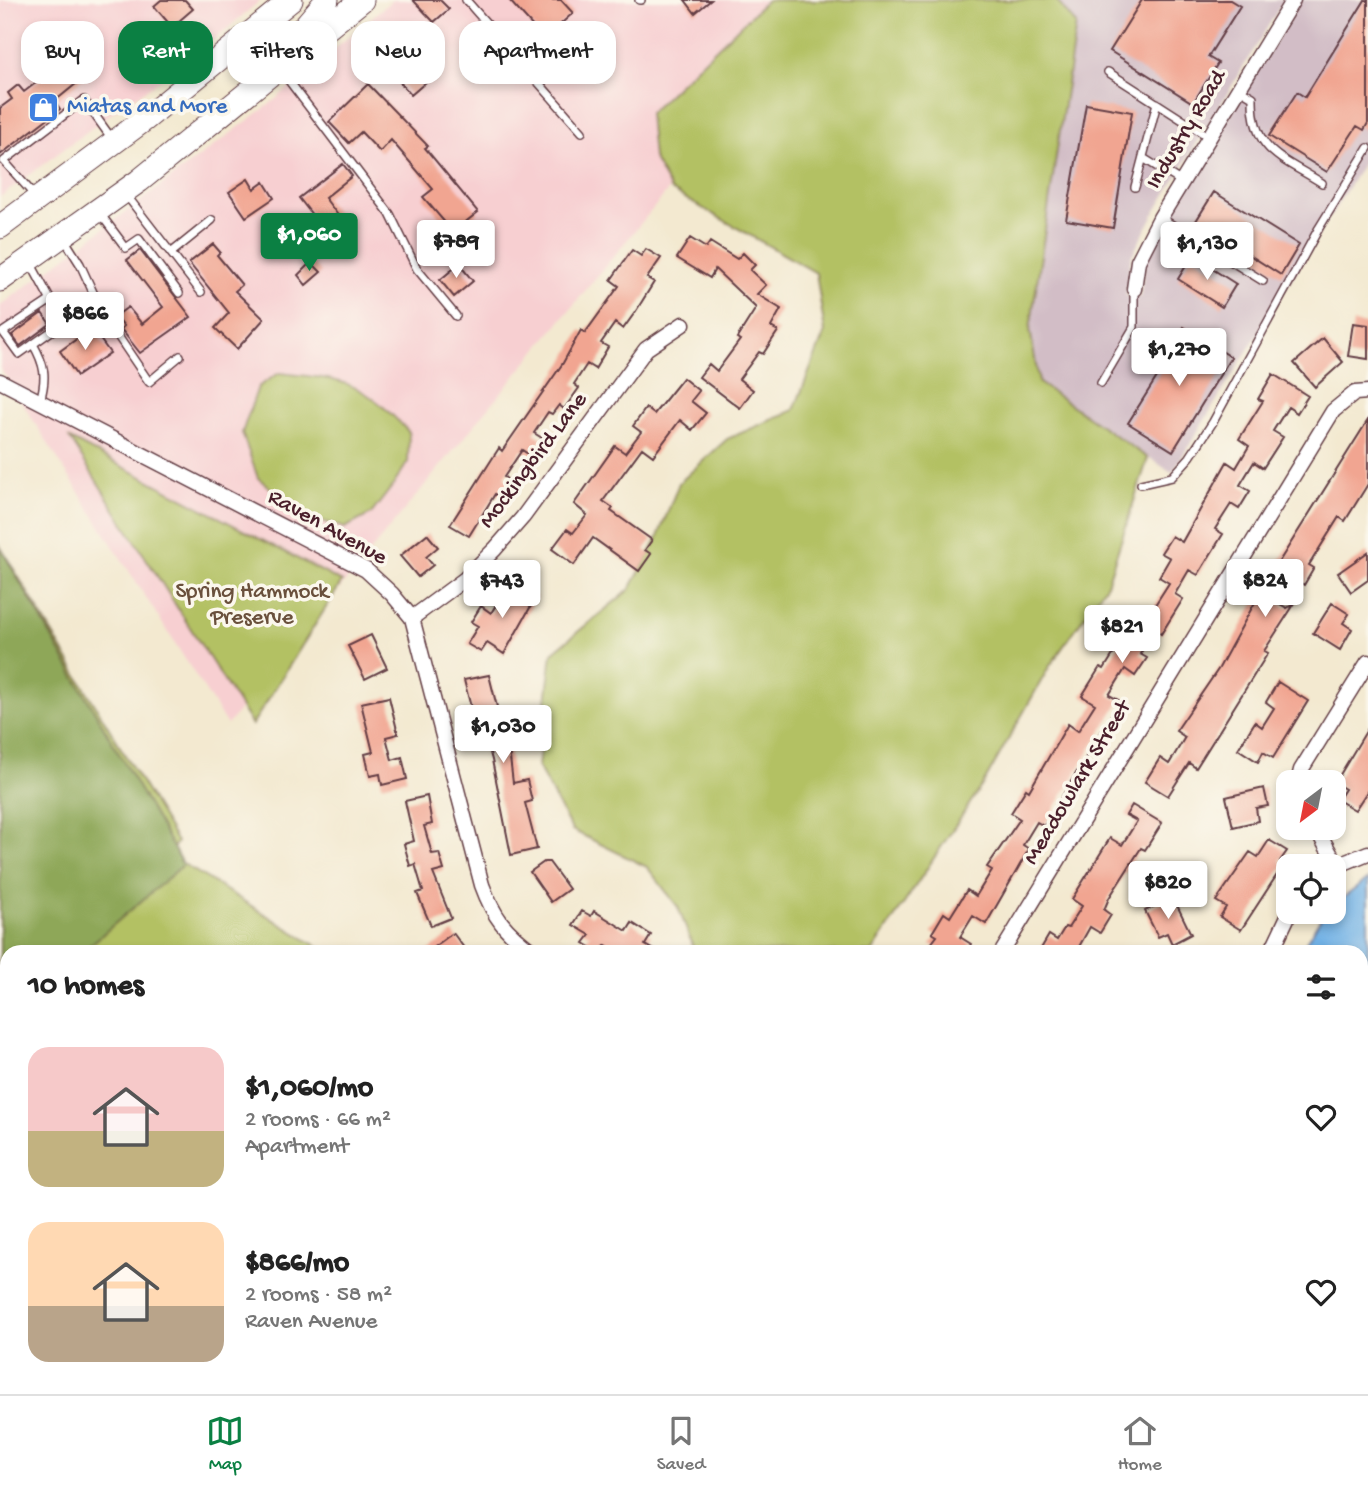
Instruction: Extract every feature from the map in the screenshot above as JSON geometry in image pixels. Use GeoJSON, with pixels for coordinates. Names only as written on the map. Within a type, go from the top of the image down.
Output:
{"type":"FeatureCollection","features":[{"type":"Feature","properties":{"kind":"main road"},"geometry":{"type":"LineString","coordinates":[[0,227],[115,142],[230,52],[291,0]]}},
{"type":"Feature","properties":{"kind":"main road"},"geometry":{"type":"LineString","coordinates":[[253,89],[327,0]]}},
{"type":"Feature","properties":{"kind":"main road"},"geometry":{"type":"LineString","coordinates":[[336,21],[362,0]]}},
{"type":"Feature","properties":{"kind":"main road"},"geometry":{"type":"LineString","coordinates":[[0,280],[124,192],[259,84]]}},
{"type":"Feature","properties":{"kind":"street","name":"Industry Road"},"geometry":{"type":"LineString","coordinates":[[1134,289],[1138,261],[1160,218],[1293,0]]}},
{"type":"Feature","properties":{"kind":"street","name":"Mockingbird Lane"},"geometry":{"type":"LineString","coordinates":[[412,618],[465,579],[495,549],[523,517],[646,349],[683,324]]}},
{"type":"Feature","properties":{"kind":"street","name":"Raven Avenue"},"geometry":{"type":"LineString","coordinates":[[0,381],[366,570],[412,618],[486,895],[493,915],[511,936],[523,945]]}},
{"type":"Feature","properties":{"kind":"street","name":"Meadowlark Street"},"geometry":{"type":"LineString","coordinates":[[1006,945],[1333,411],[1362,393]]}},
{"type":"Feature","properties":{"kind":"street"},"geometry":{"type":"LineString","coordinates":[[1301,770],[1368,662]]}},
{"type":"Feature","properties":{"kind":"street"},"geometry":{"type":"LineString","coordinates":[[1346,862],[1368,853]]}},
{"type":"Feature","properties":{"kind":"street"},"geometry":{"type":"LineString","coordinates":[[1274,945],[1284,924]]}},
{"type":"Feature","properties":{"kind":"lane"},"geometry":{"type":"LineString","coordinates":[[466,0],[582,132]]}},
{"type":"Feature","properties":{"kind":"lane"},"geometry":{"type":"LineString","coordinates":[[1108,72],[1209,137]]}},
{"type":"Feature","properties":{"kind":"lane"},"geometry":{"type":"LineString","coordinates":[[291,84],[390,214],[416,269],[456,316]]}},
{"type":"Feature","properties":{"kind":"lane"},"geometry":{"type":"LineString","coordinates":[[1239,89],[1253,97],[1252,122],[1264,146],[1322,183]]}},
{"type":"Feature","properties":{"kind":"lane"},"geometry":{"type":"LineString","coordinates":[[37,199],[4,161],[83,100],[115,142]]}},
{"type":"Feature","properties":{"kind":"lane"},"geometry":{"type":"LineString","coordinates":[[1135,187],[1157,103]]}},
{"type":"Feature","properties":{"kind":"lane"},"geometry":{"type":"LineString","coordinates":[[1141,484],[1172,477],[1190,457],[1213,422],[1319,228],[1368,148]]}},
{"type":"Feature","properties":{"kind":"lane"},"geometry":{"type":"LineString","coordinates":[[1143,158],[1182,182]]}},
{"type":"Feature","properties":{"kind":"lane"},"geometry":{"type":"LineString","coordinates":[[124,192],[201,292]]}},
{"type":"Feature","properties":{"kind":"lane"},"geometry":{"type":"LineString","coordinates":[[98,211],[126,248],[139,239],[179,293]]}},
{"type":"Feature","properties":{"kind":"lane"},"geometry":{"type":"LineString","coordinates":[[1160,218],[1263,281]]}},
{"type":"Feature","properties":{"kind":"lane"},"geometry":{"type":"LineString","coordinates":[[171,253],[212,220]]}},
{"type":"Feature","properties":{"kind":"lane"},"geometry":{"type":"LineString","coordinates":[[63,237],[80,264],[110,325],[149,382],[180,356]]}},
{"type":"Feature","properties":{"kind":"lane"},"geometry":{"type":"LineString","coordinates":[[29,261],[51,300],[63,323],[19,354],[3,332],[51,300]]}},
{"type":"Feature","properties":{"kind":"lane"},"geometry":{"type":"LineString","coordinates":[[1101,383],[1134,327],[1134,289]]}},
{"type":"Feature","properties":{"kind":"lane"},"geometry":{"type":"LineString","coordinates":[[33,344],[46,373],[40,401]]}},
{"type":"Feature","properties":{"kind":"shaded area"},"geometry":{"type":"Polygon","coordinates":[[[0,0],[261,0],[236,21],[227,21],[227,29],[213,40],[213,21],[118,21],[118,84],[154,84],[0,197],[0,0]]]}},
{"type":"Feature","properties":{"kind":"shaded area"},"geometry":{"type":"Polygon","coordinates":[[[392,0],[767,0],[653,158],[670,188],[227,725],[0,368],[0,306],[293,84],[337,84],[337,47],[351,35],[351,84],[445,84],[445,21],[367,21],[392,0]],[[279,373],[371,514],[408,462],[352,384],[279,373]]]}},
{"type":"Feature","properties":{"kind":"shaded area"},"geometry":{"type":"Polygon","coordinates":[[[1056,0],[1284,0],[1154,214],[1131,257],[1126,296],[1140,297],[1145,262],[1166,221],[1301,0],[1368,0],[1368,155],[1172,473],[1039,383],[1030,329],[1076,24],[1056,0]]]}},
{"type":"Feature","properties":{"kind":"green space"},"geometry":{"type":"Polygon","coordinates":[[[767,0],[1056,0],[1076,24],[1030,329],[1039,383],[1148,458],[1107,584],[1049,667],[986,779],[877,945],[692,945],[678,907],[647,867],[572,830],[538,767],[552,653],[630,589],[656,542],[679,483],[727,439],[794,410],[825,332],[816,273],[671,190],[653,158],[649,113],[767,0]]]}},
{"type":"Feature","properties":{"kind":"green space"},"geometry":{"type":"Polygon","coordinates":[[[279,373],[322,378],[352,386],[378,402],[409,432],[408,462],[394,484],[371,514],[345,528],[304,516],[258,478],[242,433],[258,387],[279,373]]]}},
{"type":"Feature","properties":{"kind":"green space","name":"Spring Hammock Preserve"},"geometry":{"type":"Polygon","coordinates":[[[70,439],[342,582],[252,725],[70,439]]]}},
{"type":"Feature","properties":{"kind":"green space"},"geometry":{"type":"Polygon","coordinates":[[[0,546],[177,842],[169,855],[315,945],[0,945],[0,546]]]}},
{"type":"Feature","properties":{"kind":"green space"},"geometry":{"type":"Polygon","coordinates":[[[0,547],[183,865],[90,945],[0,945],[0,547]]]}},
{"type":"Feature","properties":{"kind":"water"},"geometry":{"type":"Polygon","coordinates":[[[1368,879],[1368,945],[1304,945],[1317,924],[1346,924],[1346,896],[1368,879]]]}},
{"type":"Feature","properties":{"kind":"building"},"geometry":{"type":"Polygon","coordinates":[[[161,0],[185,0],[193,9],[179,21],[167,21],[154,6],[161,0]]]}},
{"type":"Feature","properties":{"kind":"building"},"geometry":{"type":"Polygon","coordinates":[[[413,0],[440,0],[449,9],[433,21],[413,0]]]}},
{"type":"Feature","properties":{"kind":"building"},"geometry":{"type":"Polygon","coordinates":[[[509,0],[561,0],[573,13],[564,21],[528,21],[509,0]]]}},
{"type":"Feature","properties":{"kind":"building"},"geometry":{"type":"Polygon","coordinates":[[[685,0],[711,0],[695,13],[685,0]]]}},
{"type":"Feature","properties":{"kind":"building"},"geometry":{"type":"Polygon","coordinates":[[[1142,0],[1230,0],[1240,6],[1208,57],[1218,63],[1193,103],[1110,51],[1142,0]]]}},
{"type":"Feature","properties":{"kind":"building"},"geometry":{"type":"Polygon","coordinates":[[[1365,0],[1368,0],[1368,123],[1364,130],[1357,126],[1327,172],[1269,136],[1297,92],[1305,97],[1365,0]]]}},
{"type":"Feature","properties":{"kind":"building"},"geometry":{"type":"Polygon","coordinates":[[[34,84],[76,84],[55,101],[60,109],[0,155],[0,108],[12,99],[8,93],[18,85],[24,92],[34,84]]]}},
{"type":"Feature","properties":{"kind":"building"},"geometry":{"type":"Polygon","coordinates":[[[368,84],[428,146],[425,148],[478,212],[453,232],[423,197],[433,189],[391,140],[380,152],[361,132],[349,143],[329,122],[368,84]]]}},
{"type":"Feature","properties":{"kind":"building"},"geometry":{"type":"Polygon","coordinates":[[[402,84],[424,84],[411,95],[402,84]]]}},
{"type":"Feature","properties":{"kind":"building"},"geometry":{"type":"Polygon","coordinates":[[[1086,104],[1132,112],[1113,228],[1066,220],[1086,104]]]}},
{"type":"Feature","properties":{"kind":"building"},"geometry":{"type":"Polygon","coordinates":[[[343,164],[352,176],[325,198],[340,218],[324,230],[299,198],[343,164]]]}},
{"type":"Feature","properties":{"kind":"building"},"geometry":{"type":"Polygon","coordinates":[[[248,179],[254,189],[264,182],[274,198],[246,217],[229,192],[248,179]]]}},
{"type":"Feature","properties":{"kind":"building"},"geometry":{"type":"Polygon","coordinates":[[[1214,192],[1299,245],[1281,275],[1196,221],[1214,192]]]}},
{"type":"Feature","properties":{"kind":"building"},"geometry":{"type":"Polygon","coordinates":[[[690,238],[706,248],[710,242],[737,259],[743,253],[755,265],[750,270],[766,285],[757,294],[781,309],[771,327],[778,331],[763,354],[759,352],[739,379],[753,390],[740,408],[699,377],[709,364],[717,371],[740,340],[737,338],[756,308],[715,269],[710,278],[677,258],[690,238]]]}},
{"type":"Feature","properties":{"kind":"building"},"geometry":{"type":"Polygon","coordinates":[[[213,244],[220,252],[217,255],[242,285],[235,291],[264,319],[237,349],[215,328],[229,313],[189,263],[213,244]]]}},
{"type":"Feature","properties":{"kind":"building"},"geometry":{"type":"Polygon","coordinates":[[[646,249],[661,258],[647,278],[654,282],[623,329],[615,323],[601,343],[608,347],[595,369],[587,364],[574,384],[579,388],[564,409],[559,405],[552,414],[548,412],[534,433],[542,438],[531,456],[522,450],[504,477],[510,481],[500,496],[495,494],[469,536],[450,525],[499,448],[502,451],[563,363],[581,330],[585,333],[619,286],[611,280],[632,250],[641,256],[646,249]]]}},
{"type":"Feature","properties":{"kind":"building"},"geometry":{"type":"Polygon","coordinates":[[[140,250],[191,317],[140,353],[121,329],[124,326],[116,316],[128,307],[142,324],[163,307],[127,260],[140,250]]]}},
{"type":"Feature","properties":{"kind":"building"},"geometry":{"type":"Polygon","coordinates":[[[1192,256],[1236,284],[1222,307],[1178,279],[1192,256]]]}},
{"type":"Feature","properties":{"kind":"building"},"geometry":{"type":"Polygon","coordinates":[[[311,262],[321,272],[306,285],[298,275],[311,262]]]}},
{"type":"Feature","properties":{"kind":"building"},"geometry":{"type":"Polygon","coordinates":[[[459,264],[473,281],[454,297],[440,280],[459,264]]]}},
{"type":"Feature","properties":{"kind":"building"},"geometry":{"type":"Polygon","coordinates":[[[42,313],[50,324],[20,346],[12,335],[42,313]]]}},
{"type":"Feature","properties":{"kind":"building"},"geometry":{"type":"Polygon","coordinates":[[[1353,323],[1368,325],[1368,359],[1348,356],[1353,323]]]}},
{"type":"Feature","properties":{"kind":"building"},"geometry":{"type":"Polygon","coordinates":[[[1184,327],[1231,357],[1173,451],[1128,423],[1162,369],[1149,361],[1157,348],[1167,354],[1184,327]]]}},
{"type":"Feature","properties":{"kind":"building"},"geometry":{"type":"Polygon","coordinates":[[[92,328],[110,353],[77,376],[60,351],[92,328]]]}},
{"type":"Feature","properties":{"kind":"building"},"geometry":{"type":"Polygon","coordinates":[[[1323,338],[1343,362],[1315,387],[1294,363],[1323,338]]]}},
{"type":"Feature","properties":{"kind":"building"},"geometry":{"type":"Polygon","coordinates":[[[1273,374],[1308,396],[1297,413],[1288,407],[1273,431],[1283,437],[1263,468],[1254,462],[1240,485],[1250,491],[1239,509],[1231,504],[1215,529],[1223,534],[1198,575],[1189,570],[1175,594],[1183,599],[1161,634],[1155,630],[1140,654],[1147,658],[1135,676],[1125,669],[1109,695],[1120,701],[1044,826],[1037,822],[1023,845],[1029,849],[986,924],[973,916],[960,937],[970,945],[932,945],[937,936],[932,933],[944,913],[950,917],[967,890],[976,896],[992,870],[987,867],[1020,819],[1011,813],[1026,789],[1029,791],[1068,724],[1078,731],[1095,704],[1082,696],[1100,667],[1104,669],[1131,626],[1139,630],[1169,583],[1159,577],[1170,558],[1161,553],[1172,536],[1182,542],[1227,462],[1236,468],[1249,446],[1239,439],[1263,401],[1258,399],[1273,374]]]}},
{"type":"Feature","properties":{"kind":"building"},"geometry":{"type":"Polygon","coordinates":[[[683,378],[699,391],[691,401],[706,413],[692,430],[680,420],[653,456],[642,448],[603,501],[613,508],[611,511],[652,540],[645,550],[651,554],[639,571],[593,538],[574,565],[552,549],[567,529],[573,533],[587,515],[574,504],[615,446],[625,453],[641,432],[633,426],[646,408],[654,414],[683,378]]]}},
{"type":"Feature","properties":{"kind":"building"},"geometry":{"type":"Polygon","coordinates":[[[1368,420],[1368,484],[1345,521],[1339,517],[1309,565],[1314,568],[1304,585],[1293,579],[1278,603],[1287,608],[1295,603],[1264,651],[1268,653],[1196,768],[1189,763],[1168,796],[1145,782],[1160,758],[1169,764],[1185,737],[1176,731],[1219,668],[1265,584],[1368,420]]]}},
{"type":"Feature","properties":{"kind":"building"},"geometry":{"type":"Polygon","coordinates":[[[427,534],[438,547],[426,557],[433,565],[418,577],[400,556],[427,534]]]}},
{"type":"Feature","properties":{"kind":"building"},"geometry":{"type":"Polygon","coordinates":[[[1368,552],[1368,580],[1351,592],[1338,573],[1368,552]]]}},
{"type":"Feature","properties":{"kind":"building"},"geometry":{"type":"Polygon","coordinates":[[[511,581],[536,597],[504,654],[487,643],[481,652],[467,644],[478,626],[471,622],[481,606],[491,613],[511,581]]]}},
{"type":"Feature","properties":{"kind":"building"},"geometry":{"type":"Polygon","coordinates":[[[1332,603],[1349,614],[1343,623],[1352,629],[1340,650],[1313,633],[1332,603]]]}},
{"type":"Feature","properties":{"kind":"building"},"geometry":{"type":"Polygon","coordinates":[[[371,635],[387,668],[365,679],[348,646],[371,635]]]}},
{"type":"Feature","properties":{"kind":"building"},"geometry":{"type":"Polygon","coordinates":[[[489,675],[500,719],[510,717],[516,739],[508,741],[513,783],[527,780],[532,801],[525,803],[537,849],[511,855],[492,760],[479,714],[473,715],[464,680],[489,675]]]}},
{"type":"Feature","properties":{"kind":"building"},"geometry":{"type":"Polygon","coordinates":[[[1278,682],[1308,701],[1273,758],[1263,752],[1258,762],[1238,749],[1255,722],[1262,727],[1274,708],[1266,702],[1278,682]]]}},
{"type":"Feature","properties":{"kind":"building"},"geometry":{"type":"Polygon","coordinates":[[[389,697],[398,734],[386,737],[392,760],[402,757],[407,779],[382,785],[380,774],[370,776],[365,754],[373,752],[361,703],[389,697]]]}},
{"type":"Feature","properties":{"kind":"building"},"geometry":{"type":"Polygon","coordinates":[[[1368,728],[1368,790],[1355,810],[1346,805],[1346,770],[1343,770],[1368,728]]]}},
{"type":"Feature","properties":{"kind":"building"},"geometry":{"type":"Polygon","coordinates":[[[1264,788],[1268,806],[1256,808],[1258,821],[1233,827],[1226,797],[1264,788]]]}},
{"type":"Feature","properties":{"kind":"building"},"geometry":{"type":"Polygon","coordinates":[[[427,796],[432,824],[424,826],[432,854],[439,853],[444,870],[433,873],[451,918],[431,926],[417,893],[423,891],[415,864],[410,866],[404,844],[414,841],[405,801],[427,796]]]}},
{"type":"Feature","properties":{"kind":"building"},"geometry":{"type":"Polygon","coordinates":[[[1132,805],[1162,823],[1145,850],[1141,848],[1109,898],[1104,910],[1111,915],[1100,933],[1090,927],[1080,945],[1043,945],[1049,935],[1057,940],[1082,906],[1072,899],[1110,838],[1122,845],[1137,821],[1126,815],[1132,805]]]}},
{"type":"Feature","properties":{"kind":"building"},"geometry":{"type":"Polygon","coordinates":[[[1269,840],[1287,851],[1285,854],[1276,854],[1276,876],[1241,930],[1220,917],[1226,907],[1216,901],[1250,852],[1258,857],[1269,840]]]}},
{"type":"Feature","properties":{"kind":"building"},"geometry":{"type":"Polygon","coordinates":[[[544,862],[549,862],[569,889],[551,902],[530,872],[544,862]]]}},
{"type":"Feature","properties":{"kind":"building"},"geometry":{"type":"Polygon","coordinates":[[[1173,897],[1191,934],[1172,944],[1167,933],[1158,937],[1145,911],[1173,897]]]}},
{"type":"Feature","properties":{"kind":"building"},"geometry":{"type":"Polygon","coordinates":[[[582,911],[591,916],[594,911],[627,931],[632,923],[651,935],[645,945],[587,945],[584,943],[590,935],[573,925],[582,911]]]}},
{"type":"Feature","properties":{"kind":"building"},"geometry":{"type":"Polygon","coordinates":[[[453,933],[462,945],[437,945],[453,933]]]}},
{"type":"Feature","properties":{"kind":"place","name":"Miatas and More"},"geometry":{"type":"Point","coordinates":[44,107]}}]}
